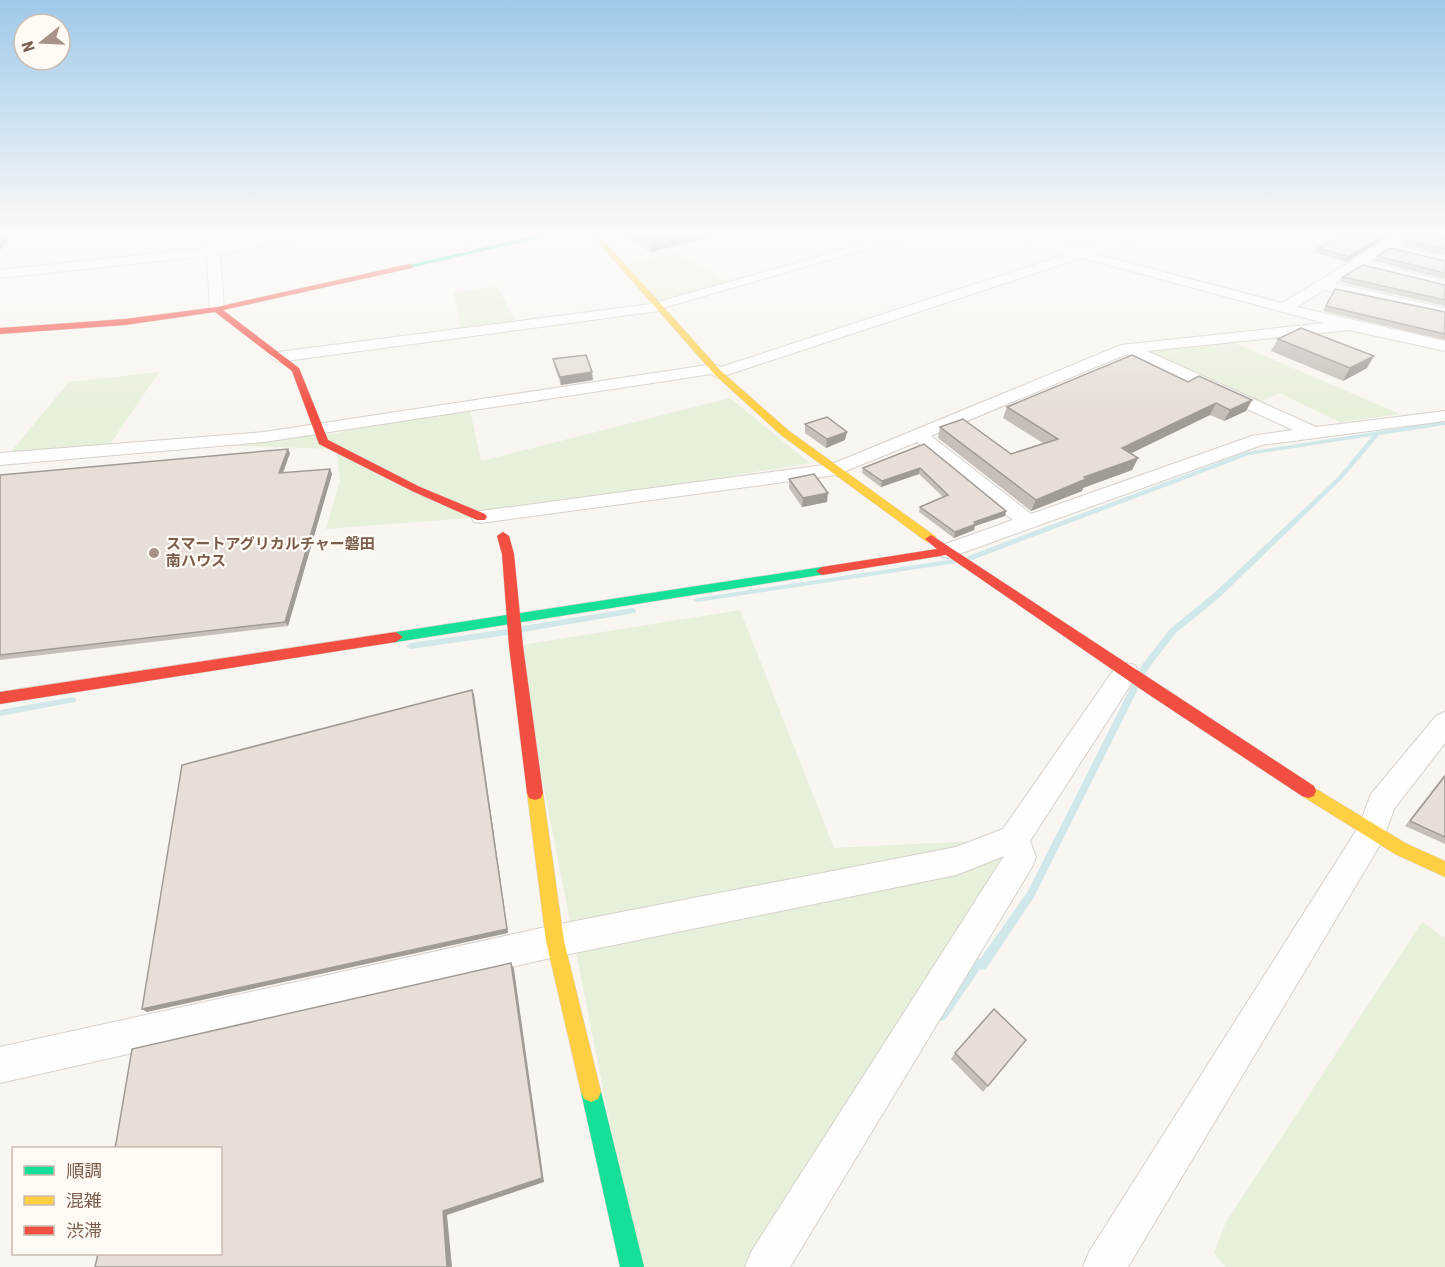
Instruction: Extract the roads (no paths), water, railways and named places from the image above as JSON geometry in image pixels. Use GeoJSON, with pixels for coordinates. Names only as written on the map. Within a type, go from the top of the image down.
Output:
{"type":"FeatureCollection","features":[{"type":"Feature","properties":{"kind":"street"},"geometry":{"type":"LineString","coordinates":[[217,292],[218,309],[296,370],[304,382],[314,429],[322,442],[416,489],[481,517],[836,469],[1127,348],[1349,325]]}},
{"type":"Feature","properties":{"kind":"street"},"geometry":{"type":"LineString","coordinates":[[0,331],[125,322],[218,309],[295,292]]}},
{"type":"Feature","properties":{"kind":"street"},"geometry":{"type":"LineString","coordinates":[[646,292],[716,371],[785,433],[948,551],[1138,680],[1372,831],[1445,869]]}},
{"type":"Feature","properties":{"kind":"street"},"geometry":{"type":"LineString","coordinates":[[278,357],[658,306],[707,292]]}},
{"type":"Feature","properties":{"kind":"street"},"geometry":{"type":"LineString","coordinates":[[0,459],[264,437],[716,371],[961,292]]}},
{"type":"Feature","properties":{"kind":"street"},"geometry":{"type":"LineString","coordinates":[[1226,292],[1349,325],[1445,346]]}},
{"type":"Feature","properties":{"kind":"street"},"geometry":{"type":"LineString","coordinates":[[1284,308],[1310,292]]}},
{"type":"Feature","properties":{"kind":"street"},"geometry":{"type":"LineString","coordinates":[[1354,292],[1445,312]]}},
{"type":"Feature","properties":{"kind":"street"},"geometry":{"type":"LineString","coordinates":[[1127,348],[1314,433]]}},
{"type":"Feature","properties":{"kind":"street"},"geometry":{"type":"LineString","coordinates":[[0,698],[948,551],[1259,440],[1440,421]]}},
{"type":"Feature","properties":{"kind":"street"},"geometry":{"type":"LineString","coordinates":[[919,435],[1029,523]]}},
{"type":"Feature","properties":{"kind":"street"},"geometry":{"type":"LineString","coordinates":[[502,536],[508,554],[516,618],[516,642],[555,941],[632,1267]]}},
{"type":"Feature","properties":{"kind":"street"},"geometry":{"type":"LineString","coordinates":[[0,1065],[555,941],[956,861],[1014,839],[1138,680]]}},
{"type":"Feature","properties":{"kind":"street"},"geometry":{"type":"LineString","coordinates":[[1104,1267],[1372,831],[1381,804],[1445,723]]}},
{"type":"Feature","properties":{"kind":"street"},"geometry":{"type":"LineString","coordinates":[[766,1267],[1021,857],[1014,839]]}},
{"type":"Feature","properties":{"kind":"waterway"},"geometry":{"type":"LineString","coordinates":[[970,558],[1248,453],[1445,423]]}},
{"type":"Feature","properties":{"kind":"waterway"},"geometry":{"type":"LineString","coordinates":[[941,1016],[978,963],[982,965],[1031,894],[1145,667],[1173,631],[1217,595],[1340,478],[1377,434]]}},
{"type":"Feature","properties":{"kind":"waterway"},"geometry":{"type":"LineString","coordinates":[[697,600],[955,561]]}},
{"type":"Feature","properties":{"kind":"waterway"},"geometry":{"type":"LineString","coordinates":[[523,629],[632,611]]}},
{"type":"Feature","properties":{"kind":"waterway"},"geometry":{"type":"LineString","coordinates":[[410,646],[508,632]]}},
{"type":"Feature","properties":{"kind":"waterway"},"geometry":{"type":"LineString","coordinates":[[0,713],[72,700]]}},
{"type":"Feature","properties":{"kind":"place","name":"スマートアグリカルチャー磐田 南ハウス"},"geometry":{"type":"Point","coordinates":[154,553]}}]}
